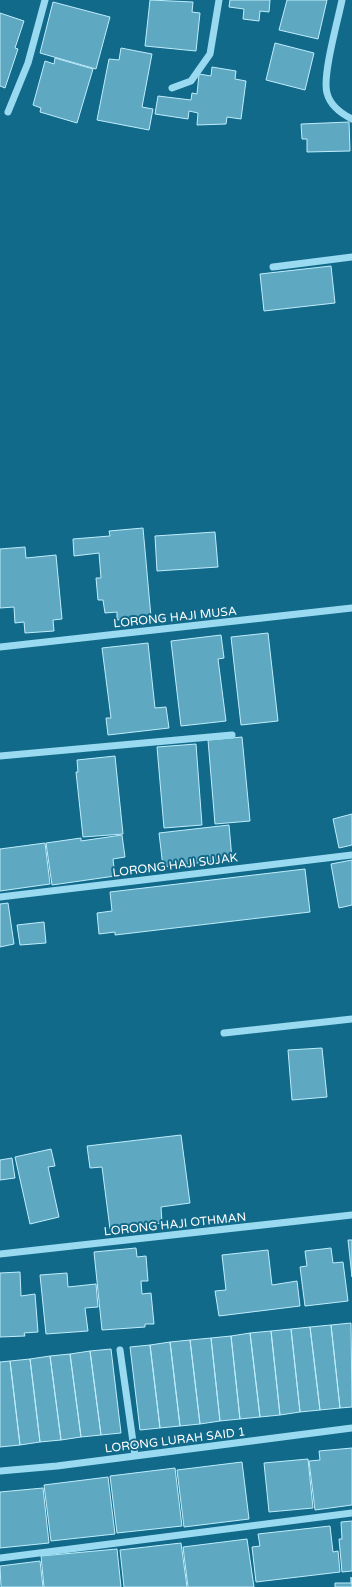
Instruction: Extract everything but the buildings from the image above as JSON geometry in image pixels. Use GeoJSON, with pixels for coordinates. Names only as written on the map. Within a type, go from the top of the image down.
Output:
{"type":"FeatureCollection","features":[{"type":"Feature","properties":{"kind":"street"},"geometry":{"type":"LineString","coordinates":[[8,112],[28,63],[45,0]]}},
{"type":"Feature","properties":{"kind":"street"},"geometry":{"type":"LineString","coordinates":[[172,88],[191,81],[210,54],[219,0]]}},
{"type":"Feature","properties":{"kind":"street"},"geometry":{"type":"LineString","coordinates":[[342,0],[327,69],[327,94],[340,112],[352,119]]}},
{"type":"Feature","properties":{"kind":"street"},"geometry":{"type":"LineString","coordinates":[[273,267],[352,257]]}},
{"type":"Feature","properties":{"kind":"street","name":"LORONG HAJI MUSA"},"geometry":{"type":"LineString","coordinates":[[0,647],[352,608]]}},
{"type":"Feature","properties":{"kind":"street"},"geometry":{"type":"LineString","coordinates":[[0,756],[232,735]]}},
{"type":"Feature","properties":{"kind":"street","name":"LORONG HAJI SUJAK"},"geometry":{"type":"LineString","coordinates":[[0,897],[352,855]]}},
{"type":"Feature","properties":{"kind":"street"},"geometry":{"type":"LineString","coordinates":[[224,1033],[352,1019]]}},
{"type":"Feature","properties":{"kind":"street","name":"LORONG HAJI OTHMAN"},"geometry":{"type":"LineString","coordinates":[[0,1254],[352,1215]]}},
{"type":"Feature","properties":{"kind":"street"},"geometry":{"type":"LineString","coordinates":[[120,1350],[135,1456]]}},
{"type":"Feature","properties":{"kind":"street","name":"LORONG LURAH SAID 1"},"geometry":{"type":"LineString","coordinates":[[0,1471],[135,1456],[352,1428]]}},
{"type":"Feature","properties":{"kind":"street"},"geometry":{"type":"LineString","coordinates":[[0,1558],[352,1513]]}}]}
